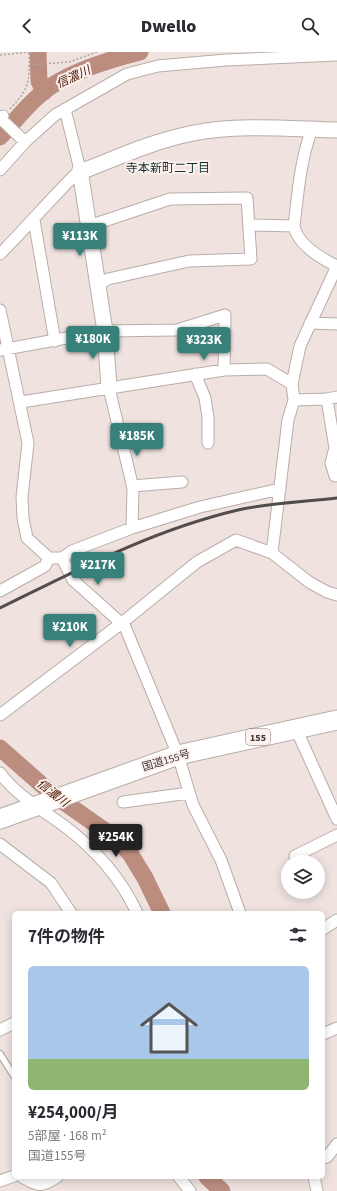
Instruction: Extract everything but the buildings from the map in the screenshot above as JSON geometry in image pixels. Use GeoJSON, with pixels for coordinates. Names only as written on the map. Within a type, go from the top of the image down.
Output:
{"type":"FeatureCollection","features":[{"type":"Feature","properties":{"kind":"highway","name":"国道155号"},"geometry":{"type":"LineString","coordinates":[[0,819],[178,755],[337,720]]}},
{"type":"Feature","properties":{"kind":"street"},"geometry":{"type":"LineString","coordinates":[[0,170],[21,138],[55,115],[127,74],[158,66],[226,60],[337,55]]}},
{"type":"Feature","properties":{"kind":"street"},"geometry":{"type":"LineString","coordinates":[[65,109],[80,170],[89,226],[105,331],[108,388],[132,486],[132,528]]}},
{"type":"Feature","properties":{"kind":"street"},"geometry":{"type":"LineString","coordinates":[[4,119],[21,138]]}},
{"type":"Feature","properties":{"kind":"street"},"geometry":{"type":"LineString","coordinates":[[0,254],[34,220],[56,192],[80,170],[162,140],[196,133],[247,129],[337,130]]}},
{"type":"Feature","properties":{"kind":"street"},"geometry":{"type":"LineString","coordinates":[[272,553],[288,420],[294,400],[292,384],[300,346],[337,266],[321,258],[296,236],[294,226],[301,169],[306,145],[312,129]]}},
{"type":"Feature","properties":{"kind":"street"},"geometry":{"type":"LineString","coordinates":[[89,226],[170,199],[247,198],[252,259],[189,261],[108,279],[98,285]]}},
{"type":"Feature","properties":{"kind":"street"},"geometry":{"type":"LineString","coordinates":[[34,220],[55,341]]}},
{"type":"Feature","properties":{"kind":"street"},"geometry":{"type":"LineString","coordinates":[[250,225],[294,226]]}},
{"type":"Feature","properties":{"kind":"street"},"geometry":{"type":"LineString","coordinates":[[0,310],[4,350],[21,402],[28,443],[22,497],[23,518],[27,538],[49,558],[62,558],[72,551],[132,528],[200,507],[280,489]]}},
{"type":"Feature","properties":{"kind":"street"},"geometry":{"type":"LineString","coordinates":[[4,350],[105,331],[177,330],[224,315],[224,370]]}},
{"type":"Feature","properties":{"kind":"street"},"geometry":{"type":"LineString","coordinates":[[310,323],[337,324]]}},
{"type":"Feature","properties":{"kind":"street"},"geometry":{"type":"LineString","coordinates":[[21,402],[224,370],[267,369],[292,384]]}},
{"type":"Feature","properties":{"kind":"street"},"geometry":{"type":"LineString","coordinates":[[195,374],[205,398],[208,417],[208,443]]}},
{"type":"Feature","properties":{"kind":"street"},"geometry":{"type":"LineString","coordinates":[[294,400],[332,398],[335,448],[331,463],[335,476]]}},
{"type":"Feature","properties":{"kind":"street"},"geometry":{"type":"LineString","coordinates":[[132,486],[182,482]]}},
{"type":"Feature","properties":{"kind":"street"},"geometry":{"type":"LineString","coordinates":[[0,714],[122,622],[197,562],[236,540],[272,553],[309,582],[327,592],[337,595]]}},
{"type":"Feature","properties":{"kind":"street"},"geometry":{"type":"LineString","coordinates":[[0,591],[45,566],[49,558]]}},
{"type":"Feature","properties":{"kind":"street"},"geometry":{"type":"LineString","coordinates":[[62,558],[73,580],[122,622],[178,755],[193,805],[221,860],[239,911]]}},
{"type":"Feature","properties":{"kind":"street"},"geometry":{"type":"LineString","coordinates":[[296,729],[337,819]]}},
{"type":"Feature","properties":{"kind":"street"},"geometry":{"type":"LineString","coordinates":[[0,773],[9,786],[64,826],[111,869],[136,911]]}},
{"type":"Feature","properties":{"kind":"street"},"geometry":{"type":"LineString","coordinates":[[123,802],[189,793]]}},
{"type":"Feature","properties":{"kind":"street"},"geometry":{"type":"LineString","coordinates":[[297,855],[337,835]]}},
{"type":"Feature","properties":{"kind":"street"},"geometry":{"type":"LineString","coordinates":[[0,844],[51,883],[69,911]]}},
{"type":"Feature","properties":{"kind":"street"},"geometry":{"type":"LineString","coordinates":[[325,928],[337,920]]}},
{"type":"Feature","properties":{"kind":"street"},"geometry":{"type":"LineString","coordinates":[[0,1030],[12,1024]]}},
{"type":"Feature","properties":{"kind":"street"},"geometry":{"type":"LineString","coordinates":[[325,1033],[337,1028]]}},
{"type":"Feature","properties":{"kind":"street"},"geometry":{"type":"LineString","coordinates":[[325,1158],[337,1144]]}},
{"type":"Feature","properties":{"kind":"street"},"geometry":{"type":"LineString","coordinates":[[0,1181],[12,1177]]}},
{"type":"Feature","properties":{"kind":"street"},"geometry":{"type":"LineString","coordinates":[[26,1179],[35,1184],[44,1185],[54,1179]]}},
{"type":"Feature","properties":{"kind":"street"},"geometry":{"type":"LineString","coordinates":[[181,1179],[190,1191]]}},
{"type":"Feature","properties":{"kind":"street"},"geometry":{"type":"LineString","coordinates":[[314,1179],[317,1191]]}},
{"type":"Feature","properties":{"kind":"lane"},"geometry":{"type":"LineString","coordinates":[[0,1054],[12,1073]]}},
{"type":"Feature","properties":{"kind":"path"},"geometry":{"type":"LineString","coordinates":[[0,54],[29,52],[28,84],[23,95],[4,119]]}},
{"type":"Feature","properties":{"kind":"path"},"geometry":{"type":"LineString","coordinates":[[29,65],[69,62],[97,52]]}},
{"type":"Feature","properties":{"kind":"waterway"},"geometry":{"type":"LineString","coordinates":[[38,52],[39,81],[44,92]]}},
{"type":"Feature","properties":{"kind":"waterway","name":"信濃川"},"geometry":{"type":"LineString","coordinates":[[0,137],[40,94],[56,83],[86,68],[140,52]]}},
{"type":"Feature","properties":{"kind":"waterway","name":"信濃川"},"geometry":{"type":"LineString","coordinates":[[0,748],[51,793],[118,840],[131,855],[145,878],[161,911]]}},
{"type":"Feature","properties":{"kind":"waterway","name":"信濃川"},"geometry":{"type":"LineString","coordinates":[[209,1179],[222,1191]]}},
{"type":"Feature","properties":{"kind":"railway"},"geometry":{"type":"LineString","coordinates":[[0,608],[116,552],[176,528],[238,510],[275,504],[337,498]]}},
{"type":"Feature","properties":{"kind":"district","name":"寺本新町二丁目"},"geometry":{"type":"Point","coordinates":[168,168]}}]}
